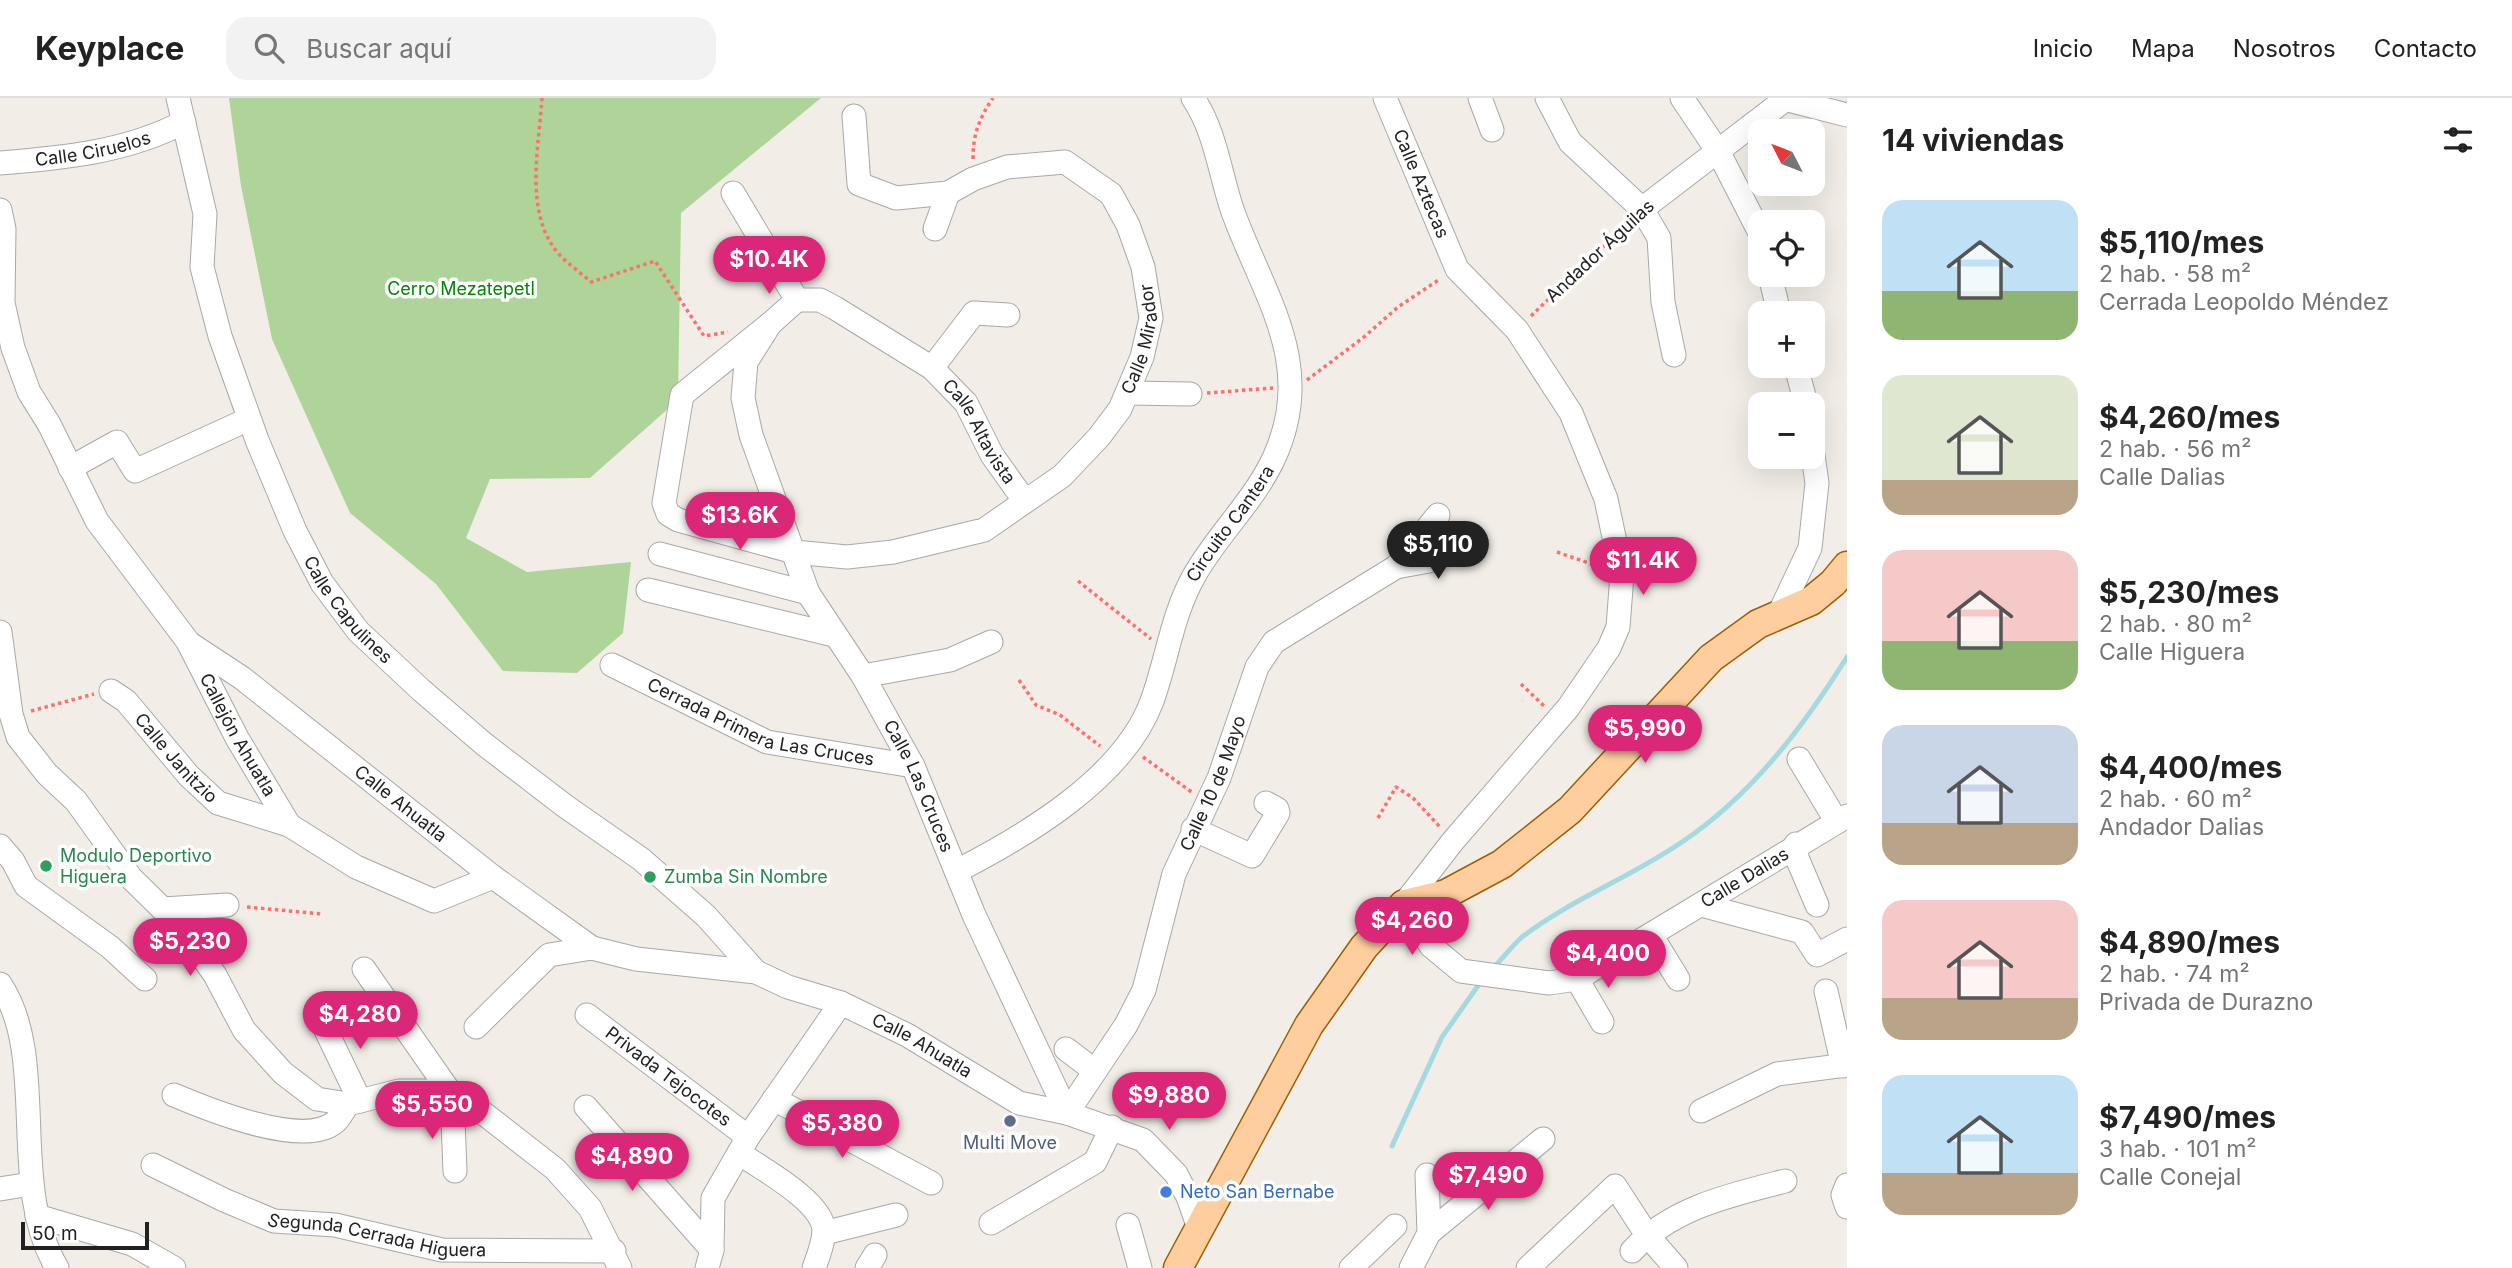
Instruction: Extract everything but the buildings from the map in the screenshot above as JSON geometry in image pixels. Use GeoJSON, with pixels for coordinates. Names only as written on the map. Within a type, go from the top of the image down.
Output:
{"type":"FeatureCollection","features":[{"type":"Feature","properties":{"kind":"main road"},"geometry":{"type":"LineString","coordinates":[[1178,1268],[1309,1025],[1364,947],[1404,904],[1446,894],[1512,856],[1570,810],[1711,658],[1779,614],[1811,600],[1833,583],[1847,566]]}},
{"type":"Feature","properties":{"kind":"street","name":"Calle Capulines"},"geometry":{"type":"LineString","coordinates":[[178,98],[205,214],[202,267],[220,336],[249,419],[300,542],[322,583],[359,631],[484,744],[651,867],[706,916],[756,972]]}},
{"type":"Feature","properties":{"kind":"street","name":"Circuito Cantera"},"geometry":{"type":"LineString","coordinates":[[957,872],[1016,841],[1061,811],[1120,751],[1151,704],[1166,651],[1194,576],[1274,459],[1288,417],[1291,387],[1280,322],[1233,212],[1223,172],[1200,109],[1193,98]]}},
{"type":"Feature","properties":{"kind":"street","name":"Calle Aztecas"},"geometry":{"type":"LineString","coordinates":[[1385,98],[1457,269]]}},
{"type":"Feature","properties":{"kind":"street"},"geometry":{"type":"LineString","coordinates":[[1480,98],[1492,130]]}},
{"type":"Feature","properties":{"kind":"street"},"geometry":{"type":"LineString","coordinates":[[1547,98],[1558,124],[1570,142],[1642,209],[1659,238],[1663,302],[1674,355]]}},
{"type":"Feature","properties":{"kind":"street"},"geometry":{"type":"LineString","coordinates":[[1682,98],[1719,153],[1748,210]]}},
{"type":"Feature","properties":{"kind":"street"},"geometry":{"type":"LineString","coordinates":[[1783,98],[1847,115]]}},
{"type":"Feature","properties":{"kind":"street","name":"Andador Águilas"},"geometry":{"type":"LineString","coordinates":[[1642,209],[1719,153],[1783,98]]}},
{"type":"Feature","properties":{"kind":"street","name":"Calle Mirador"},"geometry":{"type":"LineString","coordinates":[[794,552],[847,557],[941,542],[984,530],[1024,499],[1062,476],[1099,437],[1129,393],[1142,357],[1151,318],[1143,267],[1128,225],[1111,194],[1086,173],[1065,162],[1007,167],[973,179],[948,193],[896,198],[859,184],[854,116]]}},
{"type":"Feature","properties":{"kind":"street","name":"Calle Ciruelos"},"geometry":{"type":"LineString","coordinates":[[0,163],[60,158],[149,140],[184,122]]}},
{"type":"Feature","properties":{"kind":"street"},"geometry":{"type":"LineString","coordinates":[[733,193],[797,300]]}},
{"type":"Feature","properties":{"kind":"street"},"geometry":{"type":"LineString","coordinates":[[934,229],[948,193]]}},
{"type":"Feature","properties":{"kind":"street","name":"Calle Ahuatla"},"geometry":{"type":"LineString","coordinates":[[0,210],[4,229],[3,303],[13,348],[29,392],[49,424],[97,522],[189,643],[242,678],[493,877],[592,947],[636,959],[756,972],[788,987],[841,1003],[907,1035],[1018,1103],[1067,1113]]}},
{"type":"Feature","properties":{"kind":"street"},"geometry":{"type":"LineString","coordinates":[[1404,904],[1453,841],[1558,720],[1613,638],[1621,605],[1622,575],[1606,499],[1571,413],[1517,330],[1457,269]]}},
{"type":"Feature","properties":{"kind":"street","name":"Calle Las Cruces"},"geometry":{"type":"LineString","coordinates":[[797,300],[770,324],[746,362],[743,398],[751,435],[808,593],[863,676],[913,766],[957,872],[1067,1113]]}},
{"type":"Feature","properties":{"kind":"street","name":"Calle Altavista"},"geometry":{"type":"LineString","coordinates":[[797,300],[820,300],[835,307],[932,369],[966,403],[992,455],[1024,499]]}},
{"type":"Feature","properties":{"kind":"street","name":"Calle Altavista"},"geometry":{"type":"LineString","coordinates":[[932,369],[974,313],[1008,315]]}},
{"type":"Feature","properties":{"kind":"street"},"geometry":{"type":"LineString","coordinates":[[770,324],[682,395],[664,503],[668,514],[678,520],[794,552]]}},
{"type":"Feature","properties":{"kind":"street"},"geometry":{"type":"LineString","coordinates":[[1129,393],[1190,394]]}},
{"type":"Feature","properties":{"kind":"street"},"geometry":{"type":"LineString","coordinates":[[70,468],[117,442],[135,471],[249,419]]}},
{"type":"Feature","properties":{"kind":"street"},"geometry":{"type":"LineString","coordinates":[[1779,614],[1810,548],[1817,483],[1815,469]]}},
{"type":"Feature","properties":{"kind":"street","name":"Calle 10 de Mayo"},"geometry":{"type":"LineString","coordinates":[[1067,1113],[1144,990],[1174,874],[1219,778],[1256,667],[1274,642],[1396,567],[1438,514]]}},
{"type":"Feature","properties":{"kind":"street"},"geometry":{"type":"LineString","coordinates":[[1396,567],[1429,561],[1450,538]]}},
{"type":"Feature","properties":{"kind":"street"},"geometry":{"type":"LineString","coordinates":[[660,554],[808,593]]}},
{"type":"Feature","properties":{"kind":"street"},"geometry":{"type":"LineString","coordinates":[[648,590],[834,635]]}},
{"type":"Feature","properties":{"kind":"street"},"geometry":{"type":"LineString","coordinates":[[0,632],[9,741],[76,801],[131,878],[182,928],[215,975],[244,1030],[283,1073],[317,1099],[354,1102],[399,1091],[430,1091],[452,1095],[478,1109],[555,1169],[590,1208],[617,1259]]}},
{"type":"Feature","properties":{"kind":"street"},"geometry":{"type":"LineString","coordinates":[[863,676],[950,660],[991,642]]}},
{"type":"Feature","properties":{"kind":"street","name":"Callejón Ahuatla"},"geometry":{"type":"LineString","coordinates":[[189,643],[237,738],[289,825]]}},
{"type":"Feature","properties":{"kind":"street","name":"Cerrada Primera Las Cruces"},"geometry":{"type":"LineString","coordinates":[[612,665],[767,742],[913,766]]}},
{"type":"Feature","properties":{"kind":"street","name":"Calle Janitzio"},"geometry":{"type":"LineString","coordinates":[[111,691],[126,701],[189,776],[218,803],[289,825],[356,867],[434,901],[493,877]]}},
{"type":"Feature","properties":{"kind":"street"},"geometry":{"type":"LineString","coordinates":[[1799,759],[1842,819]]}},
{"type":"Feature","properties":{"kind":"street"},"geometry":{"type":"LineString","coordinates":[[1193,829],[1252,856],[1278,813],[1277,809],[1266,803]]}},
{"type":"Feature","properties":{"kind":"street","name":"Calle Dalias"},"geometry":{"type":"LineString","coordinates":[[1404,904],[1431,946],[1461,971],[1482,976],[1505,976],[1549,983],[1577,979],[1702,905],[1796,844],[1842,819]]}},
{"type":"Feature","properties":{"kind":"street"},"geometry":{"type":"LineString","coordinates":[[1796,844],[1797,858],[1817,905]]}},
{"type":"Feature","properties":{"kind":"street"},"geometry":{"type":"LineString","coordinates":[[0,846],[13,861],[26,886],[110,947],[145,979]]}},
{"type":"Feature","properties":{"kind":"street"},"geometry":{"type":"LineString","coordinates":[[163,909],[227,905]]}},
{"type":"Feature","properties":{"kind":"street"},"geometry":{"type":"LineString","coordinates":[[1702,905],[1802,932],[1817,955],[1847,939]]}},
{"type":"Feature","properties":{"kind":"street"},"geometry":{"type":"LineString","coordinates":[[1651,935],[1678,979]]}},
{"type":"Feature","properties":{"kind":"street"},"geometry":{"type":"LineString","coordinates":[[476,1027],[549,955],[592,947]]}},
{"type":"Feature","properties":{"kind":"street"},"geometry":{"type":"LineString","coordinates":[[364,969],[452,1095],[455,1171]]}},
{"type":"Feature","properties":{"kind":"street"},"geometry":{"type":"LineString","coordinates":[[1577,979],[1602,1022]]}},
{"type":"Feature","properties":{"kind":"street"},"geometry":{"type":"LineString","coordinates":[[0,984],[18,1027],[26,1091],[31,1184],[37,1216],[57,1268]]}},
{"type":"Feature","properties":{"kind":"street"},"geometry":{"type":"LineString","coordinates":[[1701,1111],[1777,1074],[1845,1066],[1826,990]]}},
{"type":"Feature","properties":{"kind":"street"},"geometry":{"type":"LineString","coordinates":[[709,1259],[713,1198],[774,1099],[841,1003]]}},
{"type":"Feature","properties":{"kind":"street","name":"Privada Tejocotes"},"geometry":{"type":"LineString","coordinates":[[587,1015],[804,1198],[821,1217],[824,1233]]}},
{"type":"Feature","properties":{"kind":"street"},"geometry":{"type":"LineString","coordinates":[[321,1020],[354,1102]]}},
{"type":"Feature","properties":{"kind":"street"},"geometry":{"type":"LineString","coordinates":[[1066,1049],[1095,1071]]}},
{"type":"Feature","properties":{"kind":"street"},"geometry":{"type":"LineString","coordinates":[[174,1095],[237,1121],[289,1129],[320,1129],[335,1122],[354,1102]]}},
{"type":"Feature","properties":{"kind":"street"},"geometry":{"type":"LineString","coordinates":[[774,1099],[931,1183]]}},
{"type":"Feature","properties":{"kind":"street"},"geometry":{"type":"LineString","coordinates":[[586,1107],[709,1259]]}},
{"type":"Feature","properties":{"kind":"street"},"geometry":{"type":"LineString","coordinates":[[1067,1113],[1143,1140],[1156,1150],[1182,1185],[1199,1228]]}},
{"type":"Feature","properties":{"kind":"street"},"geometry":{"type":"LineString","coordinates":[[991,1223],[1095,1162],[1112,1128]]}},
{"type":"Feature","properties":{"kind":"street"},"geometry":{"type":"LineString","coordinates":[[1411,1268],[1429,1233],[1543,1139]]}},
{"type":"Feature","properties":{"kind":"street","name":"Segunda Cerrada Higuera"},"geometry":{"type":"LineString","coordinates":[[153,1165],[224,1200],[274,1220],[335,1225],[442,1250],[617,1259]]}},
{"type":"Feature","properties":{"kind":"street"},"geometry":{"type":"LineString","coordinates":[[1427,1175],[1429,1233]]}},
{"type":"Feature","properties":{"kind":"street"},"geometry":{"type":"LineString","coordinates":[[1640,1243],[1711,1200],[1785,1181]]}},
{"type":"Feature","properties":{"kind":"street"},"geometry":{"type":"LineString","coordinates":[[0,1189],[31,1184]]}},
{"type":"Feature","properties":{"kind":"street"},"geometry":{"type":"LineString","coordinates":[[1847,1185],[1843,1195],[1847,1207]]}},
{"type":"Feature","properties":{"kind":"street"},"geometry":{"type":"LineString","coordinates":[[1528,1268],[1615,1186],[1640,1243],[1676,1268]]}},
{"type":"Feature","properties":{"kind":"street"},"geometry":{"type":"LineString","coordinates":[[814,1268],[824,1233],[896,1215]]}},
{"type":"Feature","properties":{"kind":"street"},"geometry":{"type":"LineString","coordinates":[[37,1216],[132,1244],[174,1268]]}},
{"type":"Feature","properties":{"kind":"street"},"geometry":{"type":"LineString","coordinates":[[1128,1225],[1140,1268]]}},
{"type":"Feature","properties":{"kind":"street"},"geometry":{"type":"LineString","coordinates":[[1350,1268],[1395,1226]]}},
{"type":"Feature","properties":{"kind":"path"},"geometry":{"type":"LineString","coordinates":[[542,98],[537,198],[540,223],[556,250],[591,282],[655,261],[704,336],[729,332],[736,352]]}},
{"type":"Feature","properties":{"kind":"path"},"geometry":{"type":"LineString","coordinates":[[973,179],[973,139],[981,114],[993,98]]}},
{"type":"Feature","properties":{"kind":"path","name":"Andador Águilas"},"geometry":{"type":"LineString","coordinates":[[1517,330],[1642,209]]}},
{"type":"Feature","properties":{"kind":"path"},"geometry":{"type":"LineString","coordinates":[[1190,394],[1291,387],[1330,365],[1398,306],[1457,269]]}},
{"type":"Feature","properties":{"kind":"path"},"geometry":{"type":"LineString","coordinates":[[1557,552],[1622,575]]}},
{"type":"Feature","properties":{"kind":"path"},"geometry":{"type":"LineString","coordinates":[[1078,580],[1166,651]]}},
{"type":"Feature","properties":{"kind":"path"},"geometry":{"type":"LineString","coordinates":[[1019,680],[1035,705],[1060,715],[1206,803]]}},
{"type":"Feature","properties":{"kind":"path"},"geometry":{"type":"LineString","coordinates":[[1521,684],[1558,720]]}},
{"type":"Feature","properties":{"kind":"path"},"geometry":{"type":"LineString","coordinates":[[6,711],[111,691]]}},
{"type":"Feature","properties":{"kind":"path"},"geometry":{"type":"LineString","coordinates":[[1378,818],[1396,787],[1413,798],[1453,841]]}},
{"type":"Feature","properties":{"kind":"path"},"geometry":{"type":"LineString","coordinates":[[227,905],[323,914]]}},
{"type":"Feature","properties":{"kind":"green space","name":"Cerro Mezatepetl"},"geometry":{"type":"Polygon","coordinates":[[[229,98],[821,98],[681,213],[678,400],[590,478],[490,479],[466,538],[527,572],[631,562],[623,633],[577,673],[503,671],[436,584],[350,513],[272,339],[241,186],[229,98]]]}},
{"type":"Feature","properties":{"kind":"waterway"},"geometry":{"type":"LineString","coordinates":[[1493,968],[1522,937],[1541,923],[1663,855],[1731,803],[1794,734],[1847,657]]}},
{"type":"Feature","properties":{"kind":"waterway"},"geometry":{"type":"LineString","coordinates":[[1392,1146],[1442,1037],[1482,980]]}},
{"type":"Feature","properties":{"kind":"place","name":"Modulo Deportivo Higuera"},"geometry":{"type":"Point","coordinates":[46,866]}},
{"type":"Feature","properties":{"kind":"place","name":"Zumba Sin Nombre"},"geometry":{"type":"Point","coordinates":[650,877]}},
{"type":"Feature","properties":{"kind":"place","name":"Multi Move"},"geometry":{"type":"Point","coordinates":[1010,1121]}},
{"type":"Feature","properties":{"kind":"place","name":"Neto San Bernabe"},"geometry":{"type":"Point","coordinates":[1166,1192]}}]}
